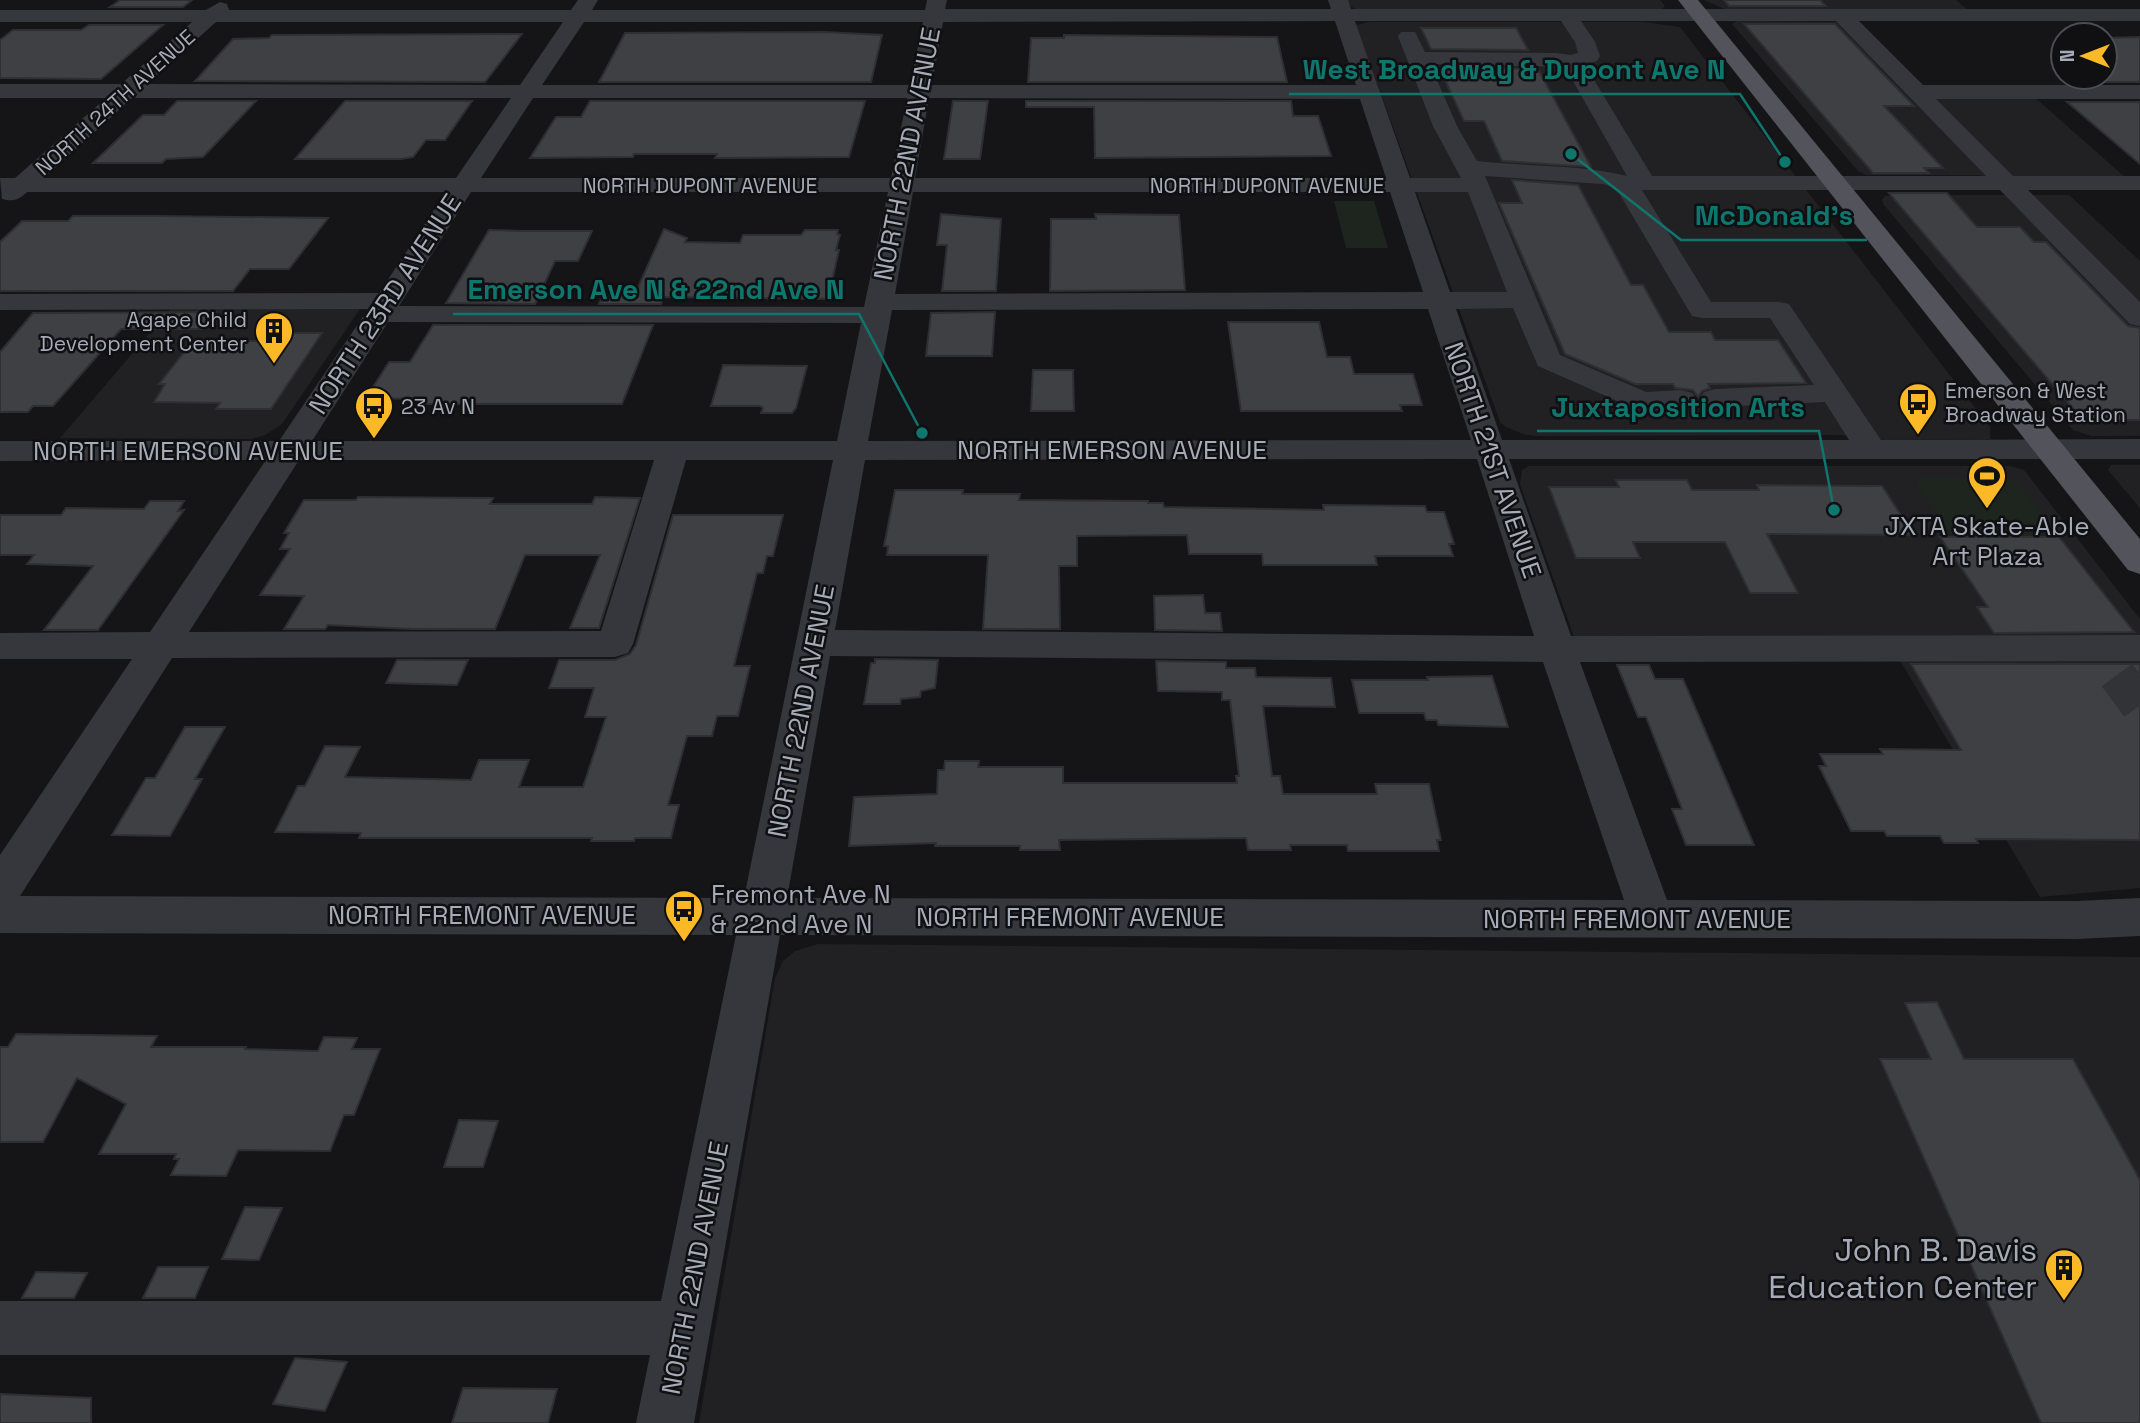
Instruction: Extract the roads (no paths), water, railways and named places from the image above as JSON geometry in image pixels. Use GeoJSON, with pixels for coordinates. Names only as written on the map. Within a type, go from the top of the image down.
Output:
{"type":"FeatureCollection","features":[{"type":"Feature","properties":{"kind":"main road"},"geometry":{"type":"LineString","coordinates":[[1694,8],[2140,562]]}},
{"type":"Feature","properties":{"kind":"street","name":"NORTH 24TH AVENUE"},"geometry":{"type":"LineString","coordinates":[[0,203],[10,185],[127,91],[229,0]]}},
{"type":"Feature","properties":{"kind":"street"},"geometry":{"type":"LineString","coordinates":[[1958,0],[1976,15]]}},
{"type":"Feature","properties":{"kind":"street"},"geometry":{"type":"LineString","coordinates":[[0,16],[211,16],[584,7],[1341,8],[1400,16],[1567,16],[1694,8],[1841,15],[2140,15]]}},
{"type":"Feature","properties":{"kind":"street","name":"NORTH 23RD AVENUE"},"geometry":{"type":"LineString","coordinates":[[0,890],[463,186],[584,7]]}},
{"type":"Feature","properties":{"kind":"street","name":"NORTH 22ND AVENUE"},"geometry":{"type":"LineString","coordinates":[[666,1423],[936,8]]}},
{"type":"Feature","properties":{"kind":"street","name":"NORTH 21ST AVENUE"},"geometry":{"type":"LineString","coordinates":[[1341,8],[1557,649],[1652,919]]}},
{"type":"Feature","properties":{"kind":"street"},"geometry":{"type":"LineString","coordinates":[[1841,15],[2005,183],[2134,306]]}},
{"type":"Feature","properties":{"kind":"street"},"geometry":{"type":"LineString","coordinates":[[1400,16],[1445,126],[1473,176],[1548,360],[1642,401],[1681,399]]}},
{"type":"Feature","properties":{"kind":"street"},"geometry":{"type":"LineString","coordinates":[[1417,58],[1556,58],[1573,62],[1589,56],[1585,41],[1567,16]]}},
{"type":"Feature","properties":{"kind":"street"},"geometry":{"type":"LineString","coordinates":[[1573,62],[1702,310],[1779,310],[1872,450]]}},
{"type":"Feature","properties":{"kind":"street"},"geometry":{"type":"LineString","coordinates":[[0,91],[1369,92]]}},
{"type":"Feature","properties":{"kind":"street"},"geometry":{"type":"LineString","coordinates":[[1917,92],[2140,92]]}},
{"type":"Feature","properties":{"kind":"street","name":"NORTH DUPONT AVENUE"},"geometry":{"type":"LineString","coordinates":[[10,185],[1401,185],[1514,173],[1605,177],[1635,183],[1836,183]]}},
{"type":"Feature","properties":{"kind":"street"},"geometry":{"type":"LineString","coordinates":[[1836,183],[2140,183]]}},
{"type":"Feature","properties":{"kind":"street"},"geometry":{"type":"LineString","coordinates":[[0,302],[384,307],[877,308],[1524,300]]}},
{"type":"Feature","properties":{"kind":"street"},"geometry":{"type":"LineString","coordinates":[[1715,398],[1834,393]]}},
{"type":"Feature","properties":{"kind":"street","name":"NORTH EMERSON AVENUE"},"geometry":{"type":"LineString","coordinates":[[0,451],[2140,449]]}},
{"type":"Feature","properties":{"kind":"street"},"geometry":{"type":"LineString","coordinates":[[0,646],[615,644],[673,451]]}},
{"type":"Feature","properties":{"kind":"street"},"geometry":{"type":"LineString","coordinates":[[814,643],[1557,649],[2124,662]]}},
{"type":"Feature","properties":{"kind":"street","name":"NORTH FREMONT AVENUE"},"geometry":{"type":"LineString","coordinates":[[0,914],[2077,920],[2140,917]]}},
{"type":"Feature","properties":{"kind":"street"},"geometry":{"type":"LineString","coordinates":[[0,1328],[684,1328]]}},
{"type":"Feature","properties":{"kind":"tunnel"},"geometry":{"type":"LineString","coordinates":[[2117,675],[2140,706]]}},
{"type":"Feature","properties":{"kind":"place","name":"McDonald's"},"geometry":{"type":"Point","coordinates":[1571,154]}},
{"type":"Feature","properties":{"kind":"place","name":"West Broadway & Dupont Ave N"},"geometry":{"type":"Point","coordinates":[1785,162]}},
{"type":"Feature","properties":{"kind":"place","name":"Agape Child Development Center"},"geometry":{"type":"Point","coordinates":[274,365]}},
{"type":"Feature","properties":{"kind":"place","name":"Emerson Ave N & 22nd Ave N"},"geometry":{"type":"Point","coordinates":[922,433]}},
{"type":"Feature","properties":{"kind":"place","name":"Emerson & West Broadway Station"},"geometry":{"type":"Point","coordinates":[1918,436]}},
{"type":"Feature","properties":{"kind":"place","name":"23 Av N"},"geometry":{"type":"Point","coordinates":[374,440]}},
{"type":"Feature","properties":{"kind":"place","name":"Juxtaposition Arts"},"geometry":{"type":"Point","coordinates":[1834,510]}},
{"type":"Feature","properties":{"kind":"place","name":"JXTA Skate-Able Art Plaza"},"geometry":{"type":"Point","coordinates":[1987,510]}},
{"type":"Feature","properties":{"kind":"place","name":"Fremont Ave N & 22nd Ave N"},"geometry":{"type":"Point","coordinates":[684,943]}},
{"type":"Feature","properties":{"kind":"place","name":"John B. Davis Education Center"},"geometry":{"type":"Point","coordinates":[2064,1302]}}]}
